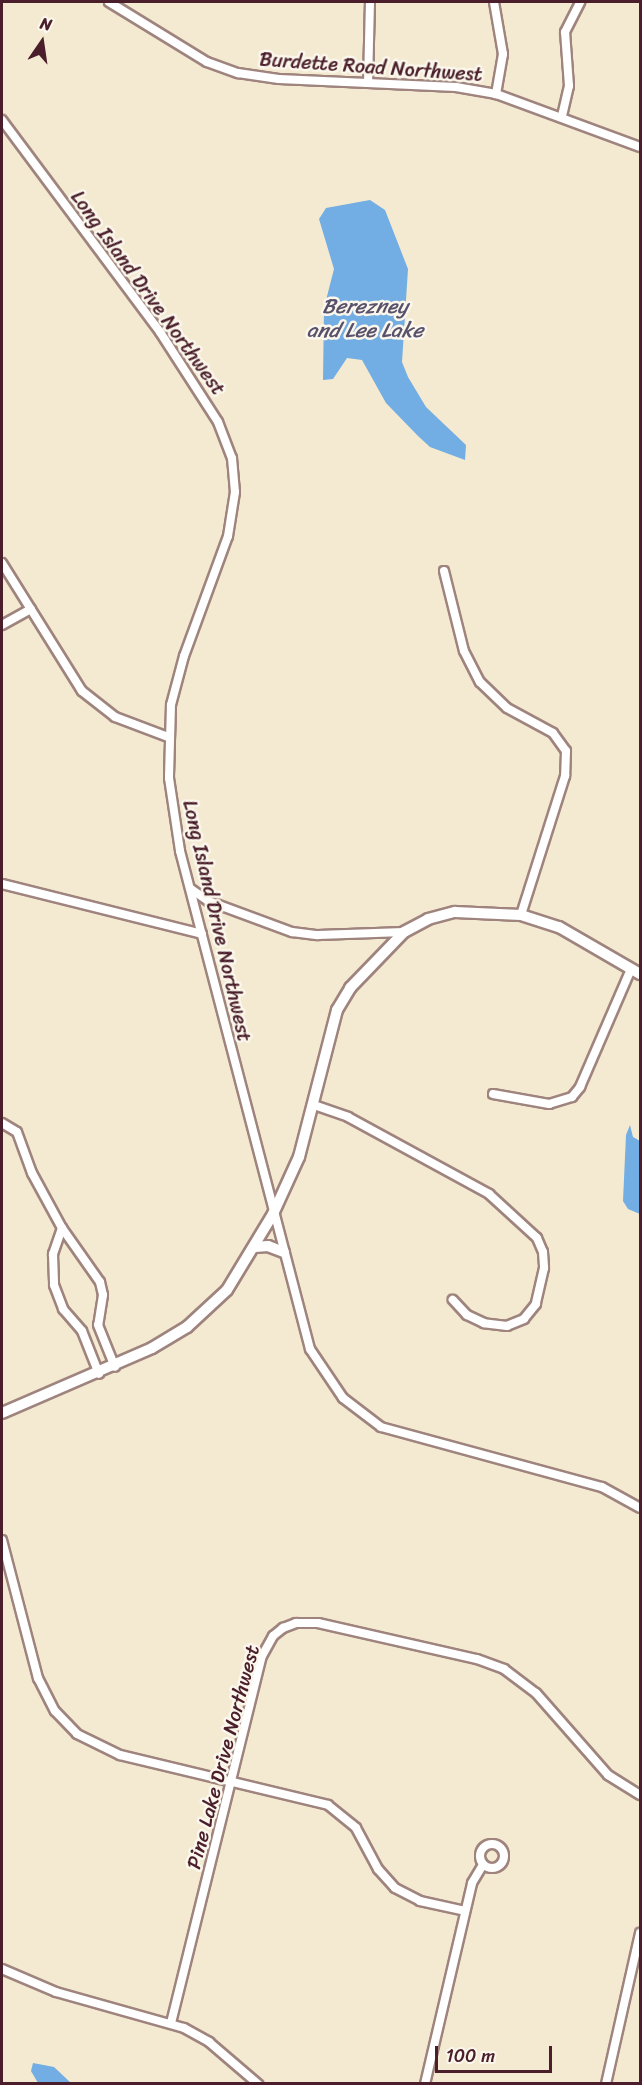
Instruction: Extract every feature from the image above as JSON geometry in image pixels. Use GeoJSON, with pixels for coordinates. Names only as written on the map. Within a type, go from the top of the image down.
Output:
{"type":"FeatureCollection","features":[{"type":"Feature","properties":{"kind":"main road"},"geometry":{"type":"LineString","coordinates":[[2,1413],[116,1367],[178,1333],[209,1309],[236,1277],[273,1214],[299,1157],[314,1105],[332,1023],[340,1004],[404,932],[428,919],[455,912],[521,915],[559,927],[636,971]]}},
{"type":"Feature","properties":{"kind":"main road"},"geometry":{"type":"LineString","coordinates":[[255,1247],[268,1246],[284,1251]]}},
{"type":"Feature","properties":{"kind":"street","name":"Burdette Road Northwest"},"geometry":{"type":"LineString","coordinates":[[109,2],[207,62],[237,73],[456,87],[496,94],[562,116],[640,147]]}},
{"type":"Feature","properties":{"kind":"street"},"geometry":{"type":"LineString","coordinates":[[368,83],[370,2]]}},
{"type":"Feature","properties":{"kind":"street"},"geometry":{"type":"LineString","coordinates":[[494,2],[493,14],[503,54],[496,94]]}},
{"type":"Feature","properties":{"kind":"street"},"geometry":{"type":"LineString","coordinates":[[562,116],[569,86],[566,32],[580,2]]}},
{"type":"Feature","properties":{"kind":"street","name":"Long Island Drive Northwest"},"geometry":{"type":"LineString","coordinates":[[2,120],[164,338],[219,422],[232,458],[235,492],[228,536],[178,673],[168,737],[172,814],[273,1214],[310,1349],[330,1383],[369,1419],[408,1437],[602,1487],[640,1509]]}},
{"type":"Feature","properties":{"kind":"street"},"geometry":{"type":"LineString","coordinates":[[2,562],[82,691],[115,717],[168,737]]}},
{"type":"Feature","properties":{"kind":"street"},"geometry":{"type":"LineString","coordinates":[[444,571],[464,651],[480,682],[507,708],[553,732],[566,751],[564,776],[521,915]]}},
{"type":"Feature","properties":{"kind":"street"},"geometry":{"type":"LineString","coordinates":[[2,625],[30,609]]}},
{"type":"Feature","properties":{"kind":"street"},"geometry":{"type":"LineString","coordinates":[[2,884],[202,934]]}},
{"type":"Feature","properties":{"kind":"street"},"geometry":{"type":"LineString","coordinates":[[191,889],[208,901],[292,932],[318,935],[404,932]]}},
{"type":"Feature","properties":{"kind":"street"},"geometry":{"type":"LineString","coordinates":[[493,1094],[549,1104],[572,1097],[580,1087],[636,971]]}},
{"type":"Feature","properties":{"kind":"street"},"geometry":{"type":"LineString","coordinates":[[314,1105],[348,1117],[489,1194],[537,1238],[543,1252],[544,1268],[536,1304],[524,1319],[507,1326],[484,1323],[467,1315],[453,1300]]}},
{"type":"Feature","properties":{"kind":"street"},"geometry":{"type":"LineString","coordinates":[[2,1123],[17,1132],[32,1173],[62,1228],[100,1282],[104,1295],[98,1325],[116,1367]]}},
{"type":"Feature","properties":{"kind":"street"},"geometry":{"type":"LineString","coordinates":[[62,1228],[53,1254],[54,1285],[63,1309],[82,1331],[99,1374]]}},
{"type":"Feature","properties":{"kind":"street"},"geometry":{"type":"LineString","coordinates":[[82,1331],[98,1325]]}},
{"type":"Feature","properties":{"kind":"street"},"geometry":{"type":"LineString","coordinates":[[2,1540],[38,1678],[65,1723],[105,1750],[328,1805],[356,1828],[378,1869],[396,1888],[420,1901],[465,1911]]}},
{"type":"Feature","properties":{"kind":"street","name":"Pine Lake Drive Northwest"},"geometry":{"type":"LineString","coordinates":[[171,2023],[266,1647],[283,1628],[310,1621],[477,1659],[504,1669],[536,1693],[608,1775],[640,1795]]}},
{"type":"Feature","properties":{"kind":"street"},"geometry":{"type":"LineString","coordinates":[[425,2084],[471,1883],[483,1865]]}},
{"type":"Feature","properties":{"kind":"street"},"geometry":{"type":"LineString","coordinates":[[606,2084],[640,1933]]}},
{"type":"Feature","properties":{"kind":"street"},"geometry":{"type":"LineString","coordinates":[[2,1969],[56,1992],[171,2023],[209,2042],[258,2084]]}},
{"type":"Feature","properties":{"kind":"water","name":"Berezney and Lee Lake"},"geometry":{"type":"Polygon","coordinates":[[[370,200],[385,210],[408,269],[402,362],[426,407],[466,445],[465,460],[430,447],[418,436],[386,403],[362,360],[347,358],[333,379],[323,380],[324,308],[334,269],[319,219],[326,208],[370,200]]]}},
{"type":"Feature","properties":{"kind":"water"},"geometry":{"type":"Polygon","coordinates":[[[630,1125],[633,1137],[640,1141],[640,1214],[628,1209],[623,1201],[626,1135],[630,1125]]]}},
{"type":"Feature","properties":{"kind":"water"},"geometry":{"type":"Polygon","coordinates":[[[33,2063],[54,2067],[71,2083],[38,2083],[31,2071],[33,2063]]]}}]}
